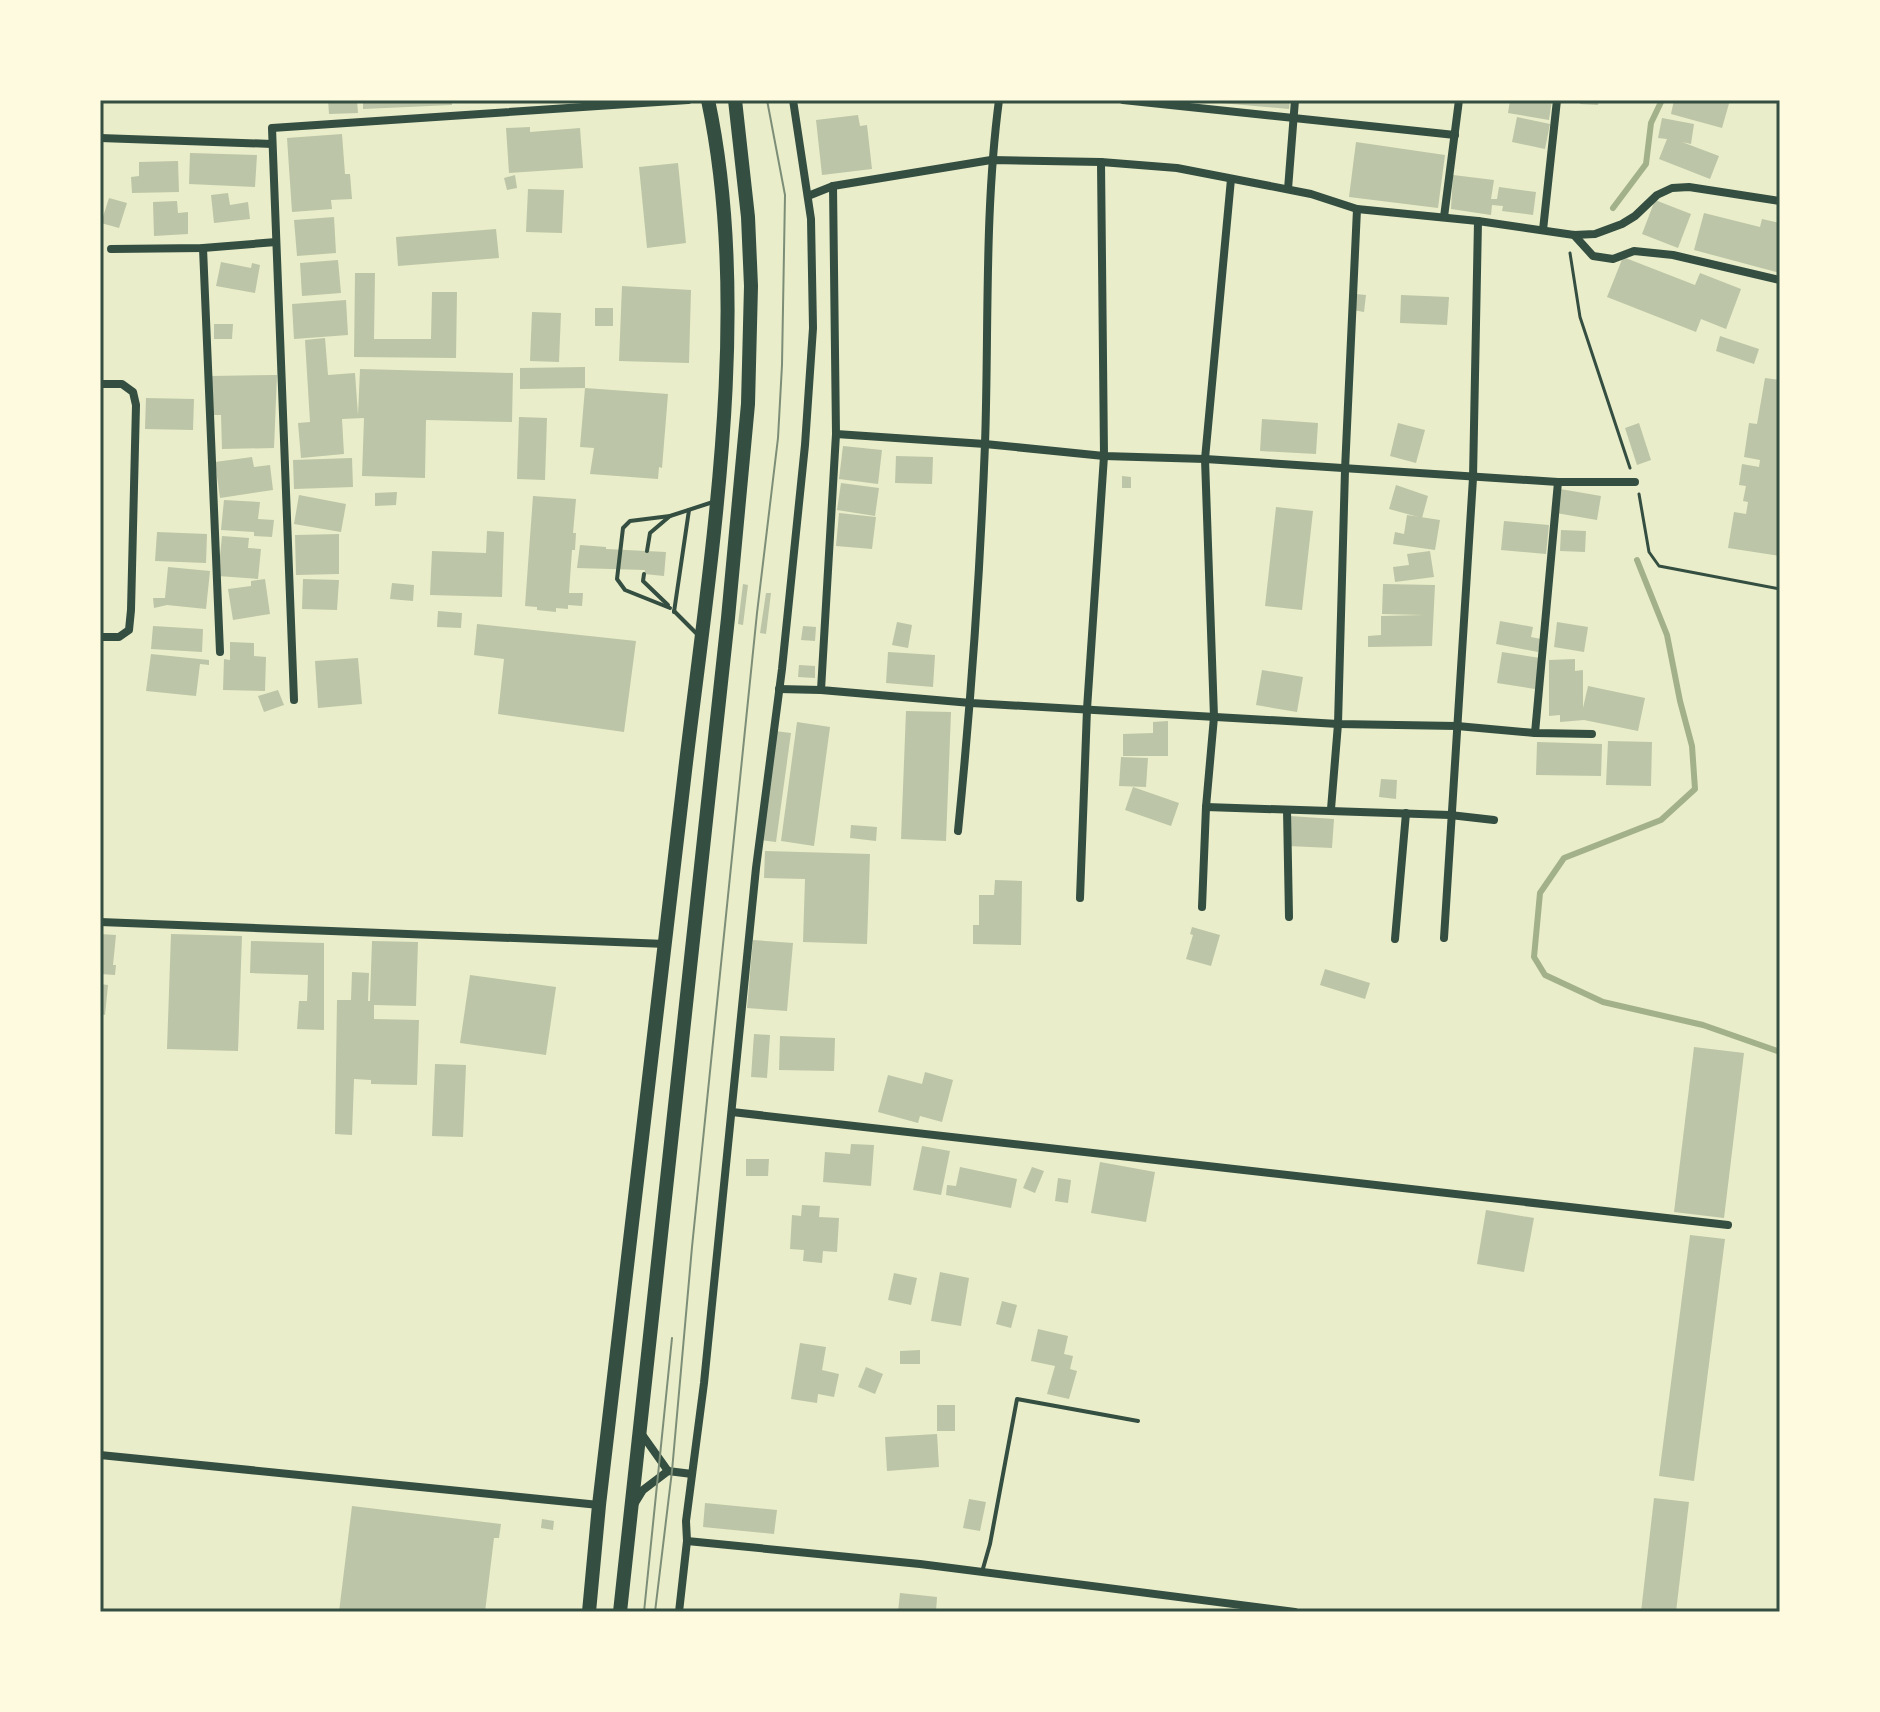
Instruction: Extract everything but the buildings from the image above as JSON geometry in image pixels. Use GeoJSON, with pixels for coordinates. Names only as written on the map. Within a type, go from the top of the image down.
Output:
{"type":"FeatureCollection","features":[{"type":"Feature","properties":{"kind":"main road"},"geometry":{"type":"LineString","coordinates":[[589,1612],[715,501],[725,362],[725,269],[724,223],[708,100]]}},
{"type":"Feature","properties":{"kind":"main road"},"geometry":{"type":"LineString","coordinates":[[620,1612],[748,404],[751,273],[735,100]]}},
{"type":"Feature","properties":{"kind":"street"},"geometry":{"type":"LineString","coordinates":[[294,700],[272,128],[688,100]]}},
{"type":"Feature","properties":{"kind":"street"},"geometry":{"type":"LineString","coordinates":[[679,1612],[687,1541],[686,1521],[756,868],[805,445],[813,328],[811,219],[793,100]]}},
{"type":"Feature","properties":{"kind":"street"},"geometry":{"type":"LineString","coordinates":[[958,831],[971,703],[985,444],[991,160],[999,100]]}},
{"type":"Feature","properties":{"kind":"street"},"geometry":{"type":"LineString","coordinates":[[1123,100],[1455,135]]}},
{"type":"Feature","properties":{"kind":"street"},"geometry":{"type":"LineString","coordinates":[[1288,189],[1295,100]]}},
{"type":"Feature","properties":{"kind":"street"},"geometry":{"type":"LineString","coordinates":[[1444,217],[1459,100]]}},
{"type":"Feature","properties":{"kind":"street"},"geometry":{"type":"LineString","coordinates":[[1543,230],[1557,100]]}},
{"type":"Feature","properties":{"kind":"street"},"geometry":{"type":"LineString","coordinates":[[100,138],[272,144]]}},
{"type":"Feature","properties":{"kind":"street"},"geometry":{"type":"LineString","coordinates":[[808,196],[833,186],[991,160],[1101,162],[1177,168],[1311,194],[1357,209],[1478,221],[1570,235],[1595,234],[1622,224],[1657,195],[1672,188],[1689,187],[1780,201]]}},
{"type":"Feature","properties":{"kind":"street"},"geometry":{"type":"LineString","coordinates":[[1080,898],[1087,709],[1104,456],[1101,162]]}},
{"type":"Feature","properties":{"kind":"street"},"geometry":{"type":"LineString","coordinates":[[1202,907],[1214,717],[1205,459],[1231,179]]}},
{"type":"Feature","properties":{"kind":"street"},"geometry":{"type":"LineString","coordinates":[[821,690],[836,434],[833,186]]}},
{"type":"Feature","properties":{"kind":"street"},"geometry":{"type":"LineString","coordinates":[[1331,809],[1338,724],[1357,209]]}},
{"type":"Feature","properties":{"kind":"street"},"geometry":{"type":"LineString","coordinates":[[1444,938],[1473,478],[1478,221]]}},
{"type":"Feature","properties":{"kind":"street"},"geometry":{"type":"LineString","coordinates":[[1570,235],[1593,256],[1613,259],[1634,251],[1673,255],[1780,280]]}},
{"type":"Feature","properties":{"kind":"street"},"geometry":{"type":"LineString","coordinates":[[111,249],[203,248],[276,242]]}},
{"type":"Feature","properties":{"kind":"street"},"geometry":{"type":"LineString","coordinates":[[203,248],[220,652]]}},
{"type":"Feature","properties":{"kind":"street"},"geometry":{"type":"LineString","coordinates":[[100,384],[122,384],[133,392],[136,405],[129,630],[119,637],[100,637]]}},
{"type":"Feature","properties":{"kind":"street"},"geometry":{"type":"LineString","coordinates":[[836,434],[1104,456],[1205,459],[1473,478],[1635,482]]}},
{"type":"Feature","properties":{"kind":"street"},"geometry":{"type":"LineString","coordinates":[[1535,733],[1558,482]]}},
{"type":"Feature","properties":{"kind":"street"},"geometry":{"type":"LineString","coordinates":[[779,689],[1338,724],[1457,726],[1592,734]]}},
{"type":"Feature","properties":{"kind":"street"},"geometry":{"type":"LineString","coordinates":[[1206,807],[1331,809],[1494,820]]}},
{"type":"Feature","properties":{"kind":"street"},"geometry":{"type":"LineString","coordinates":[[1287,810],[1289,917]]}},
{"type":"Feature","properties":{"kind":"street"},"geometry":{"type":"LineString","coordinates":[[1395,939],[1406,813]]}},
{"type":"Feature","properties":{"kind":"street"},"geometry":{"type":"LineString","coordinates":[[100,922],[666,944]]}},
{"type":"Feature","properties":{"kind":"street"},"geometry":{"type":"LineString","coordinates":[[732,1112],[1728,1225]]}},
{"type":"Feature","properties":{"kind":"street"},"geometry":{"type":"LineString","coordinates":[[641,1432],[668,1471]]}},
{"type":"Feature","properties":{"kind":"street"},"geometry":{"type":"LineString","coordinates":[[100,1455],[599,1505]]}},
{"type":"Feature","properties":{"kind":"street"},"geometry":{"type":"LineString","coordinates":[[631,1511],[643,1490],[668,1471],[692,1474]]}},
{"type":"Feature","properties":{"kind":"street"},"geometry":{"type":"LineString","coordinates":[[687,1541],[982,1572],[1295,1612]]}},
{"type":"Feature","properties":{"kind":"lane"},"geometry":{"type":"LineString","coordinates":[[672,610],[625,590],[617,579],[623,528],[630,521],[670,516],[715,501]]}},
{"type":"Feature","properties":{"kind":"lane"},"geometry":{"type":"LineString","coordinates":[[672,610],[689,510]]}},
{"type":"Feature","properties":{"kind":"lane"},"geometry":{"type":"LineString","coordinates":[[647,551],[650,533],[670,516]]}},
{"type":"Feature","properties":{"kind":"lane"},"geometry":{"type":"LineString","coordinates":[[644,574],[643,581],[701,638]]}},
{"type":"Feature","properties":{"kind":"lane"},"geometry":{"type":"LineString","coordinates":[[982,1572],[1017,1399],[1138,1421]]}},
{"type":"Feature","properties":{"kind":"path"},"geometry":{"type":"LineString","coordinates":[[1570,235],[1580,317],[1635,482],[1649,552],[1659,566],[1780,589]]}},
{"type":"Feature","properties":{"kind":"waterway"},"geometry":{"type":"LineString","coordinates":[[1613,208],[1646,164],[1651,123],[1662,100]]}},
{"type":"Feature","properties":{"kind":"waterway"},"geometry":{"type":"LineString","coordinates":[[1637,560],[1667,635],[1692,746],[1695,789],[1661,820],[1564,858],[1540,893],[1534,957],[1545,975],[1603,1002],[1703,1025],[1780,1052]]}},
{"type":"Feature","properties":{"kind":"tram line"},"geometry":{"type":"LineString","coordinates":[[655,1612],[672,1471],[757,613],[778,438],[785,195],[767,100]]}},
{"type":"Feature","properties":{"kind":"tram line"},"geometry":{"type":"LineString","coordinates":[[644,1612],[672,1338]]}}]}
